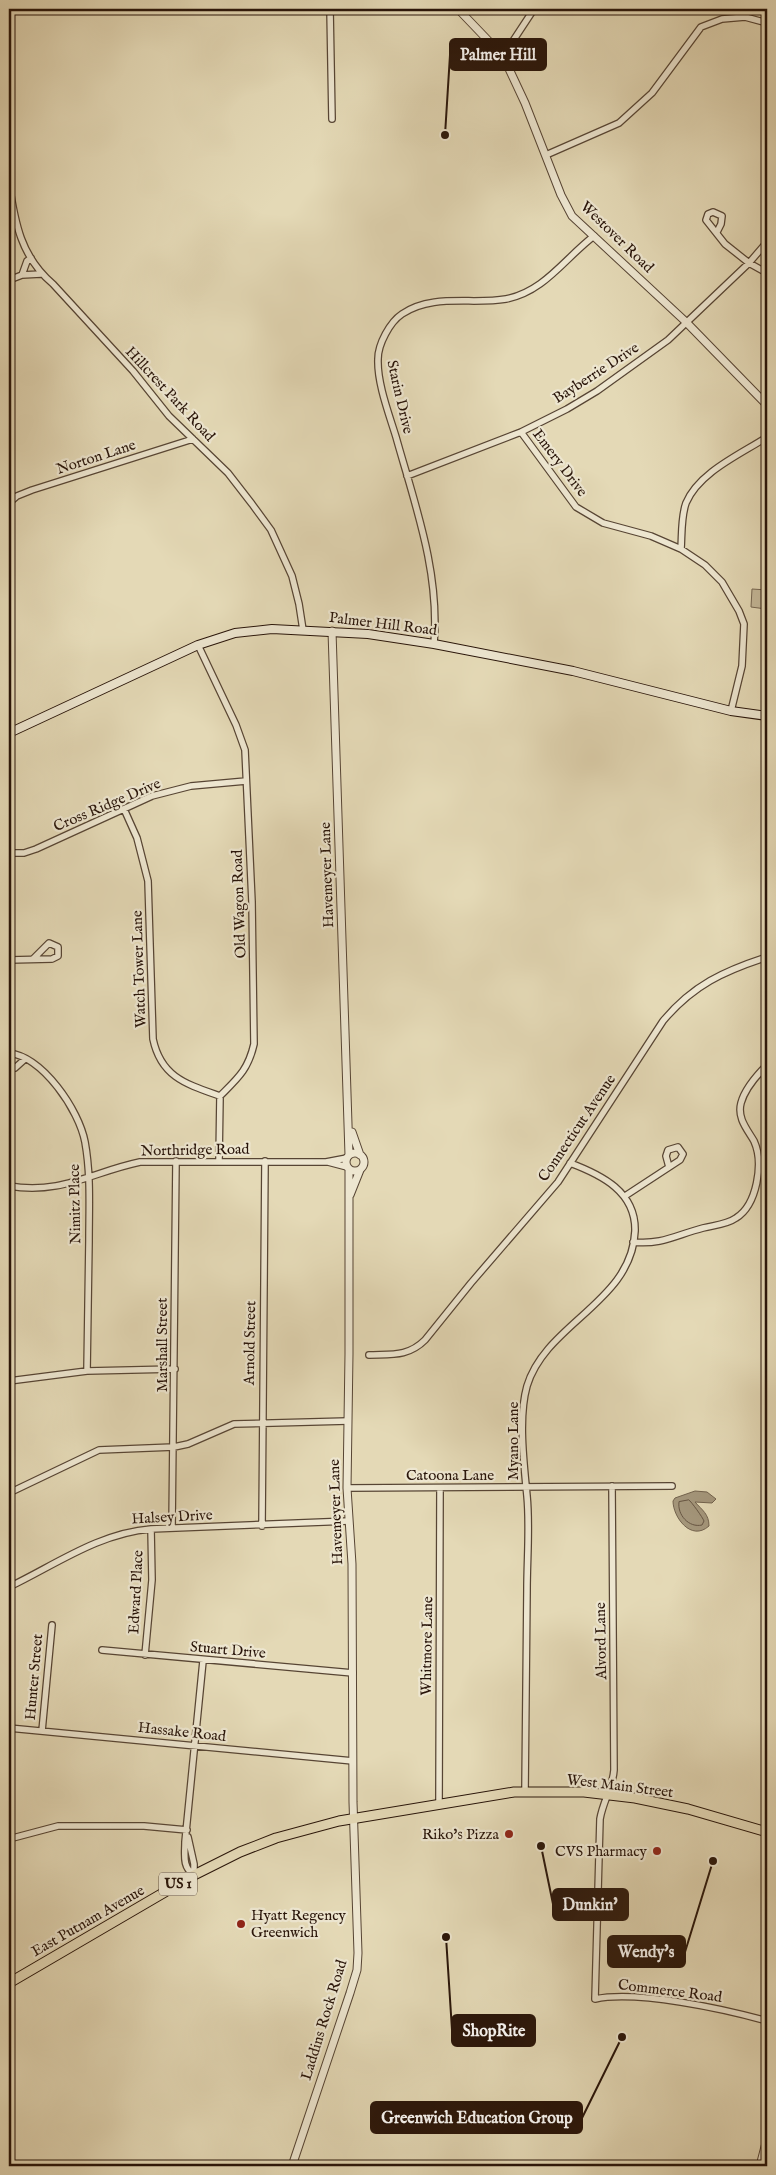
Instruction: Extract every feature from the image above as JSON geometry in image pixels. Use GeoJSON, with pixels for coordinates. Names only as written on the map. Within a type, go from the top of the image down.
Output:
{"type":"FeatureCollection","features":[{"type":"Feature","properties":{"kind":"main road","name":"Palmer Hill Road"},"geometry":{"type":"LineString","coordinates":[[9,733],[198,645],[235,633],[272,629],[368,634],[434,644],[573,671],[731,711],[767,716]]}},
{"type":"Feature","properties":{"kind":"main road","name":"West Main Street"},"geometry":{"type":"LineString","coordinates":[[408,1811],[525,1791],[584,1792],[635,1798],[688,1809],[767,1832]]}},
{"type":"Feature","properties":{"kind":"main road","name":"East Putnam Avenue"},"geometry":{"type":"LineString","coordinates":[[9,1983],[194,1875],[240,1852],[276,1838],[354,1818],[408,1811]]}},
{"type":"Feature","properties":{"kind":"street"},"geometry":{"type":"LineString","coordinates":[[139,9],[152,9]]}},
{"type":"Feature","properties":{"kind":"street"},"geometry":{"type":"LineString","coordinates":[[330,9],[332,119]]}},
{"type":"Feature","properties":{"kind":"street","name":"Westover Road"},"geometry":{"type":"LineString","coordinates":[[458,9],[503,56],[546,155],[561,195],[572,216],[686,322],[767,405]]}},
{"type":"Feature","properties":{"kind":"street"},"geometry":{"type":"LineString","coordinates":[[503,56],[534,9]]}},
{"type":"Feature","properties":{"kind":"street"},"geometry":{"type":"LineString","coordinates":[[546,155],[619,123],[652,93],[701,27],[722,18],[745,17],[767,23]]}},
{"type":"Feature","properties":{"kind":"street","name":"Hillcrest Park Road"},"geometry":{"type":"LineString","coordinates":[[9,184],[16,226],[30,258],[41,274],[53,284],[133,371],[170,416],[228,473],[270,530],[292,576],[303,630]]}},
{"type":"Feature","properties":{"kind":"street"},"geometry":{"type":"LineString","coordinates":[[717,232],[725,244],[749,263],[767,273]]}},
{"type":"Feature","properties":{"kind":"street","name":"Starin Drive"},"geometry":{"type":"LineString","coordinates":[[434,644],[436,616],[430,560],[378,367],[379,350],[393,323],[400,315],[424,304],[506,299],[537,287],[594,236]]}},
{"type":"Feature","properties":{"kind":"street","name":"Bayberrie Drive"},"geometry":{"type":"LineString","coordinates":[[407,476],[521,432],[597,391],[668,340],[749,263],[767,242]]}},
{"type":"Feature","properties":{"kind":"street"},"geometry":{"type":"LineString","coordinates":[[22,275],[30,258]]}},
{"type":"Feature","properties":{"kind":"street"},"geometry":{"type":"LineString","coordinates":[[9,280],[22,275],[41,274]]}},
{"type":"Feature","properties":{"kind":"street","name":"Emery Drive"},"geometry":{"type":"LineString","coordinates":[[521,432],[576,507],[603,523],[651,536],[681,549],[705,565],[722,582],[739,611],[744,624],[742,666],[731,711]]}},
{"type":"Feature","properties":{"kind":"street"},"geometry":{"type":"LineString","coordinates":[[681,549],[682,521],[686,502],[704,477],[767,438]]}},
{"type":"Feature","properties":{"kind":"street","name":"Norton Lane"},"geometry":{"type":"LineString","coordinates":[[9,503],[18,496],[32,490],[193,439]]}},
{"type":"Feature","properties":{"kind":"street","name":"Havemeyer Lane"},"geometry":{"type":"LineString","coordinates":[[332,631],[348,1156]]}},
{"type":"Feature","properties":{"kind":"street","name":"Old Wagon Road"},"geometry":{"type":"LineString","coordinates":[[198,645],[241,737],[244,750],[252,902],[254,1044],[250,1061],[243,1073],[220,1096]]}},
{"type":"Feature","properties":{"kind":"street","name":"Cross Ridge Drive"},"geometry":{"type":"LineString","coordinates":[[9,853],[24,854],[36,850],[152,796],[191,786],[246,781]]}},
{"type":"Feature","properties":{"kind":"street","name":"Watch Tower Lane"},"geometry":{"type":"LineString","coordinates":[[124,809],[137,838],[148,881],[153,1038],[156,1051],[169,1073],[181,1081],[220,1096]]}},
{"type":"Feature","properties":{"kind":"street","name":"Connecticut Avenue"},"geometry":{"type":"LineString","coordinates":[[369,1355],[407,1353],[416,1348],[558,1182],[676,1004],[716,976],[767,957]]}},
{"type":"Feature","properties":{"kind":"street"},"geometry":{"type":"LineString","coordinates":[[9,960],[34,958]]}},
{"type":"Feature","properties":{"kind":"street","name":"Nimitz Place"},"geometry":{"type":"LineString","coordinates":[[9,1053],[17,1054],[46,1074],[74,1113],[84,1140],[90,1178],[87,1371]]}},
{"type":"Feature","properties":{"kind":"street"},"geometry":{"type":"LineString","coordinates":[[9,1069],[15,1068],[26,1060]]}},
{"type":"Feature","properties":{"kind":"street"},"geometry":{"type":"LineString","coordinates":[[633,1242],[650,1244],[660,1242],[705,1227],[728,1222],[745,1210],[758,1175],[758,1155],[754,1142],[741,1118],[741,1103],[747,1090],[767,1065]]}},
{"type":"Feature","properties":{"kind":"street"},"geometry":{"type":"LineString","coordinates":[[219,1160],[220,1096]]}},
{"type":"Feature","properties":{"kind":"street","name":"Havemeyer Lane"},"geometry":{"type":"LineString","coordinates":[[347,1119],[360,1155]]}},
{"type":"Feature","properties":{"kind":"street"},"geometry":{"type":"LineString","coordinates":[[353,1153],[360,1155],[364,1164],[360,1170],[354,1172],[348,1168],[348,1156],[353,1153]]}},
{"type":"Feature","properties":{"kind":"street","name":"Northridge Road"},"geometry":{"type":"LineString","coordinates":[[326,1162],[348,1156]]}},
{"type":"Feature","properties":{"kind":"street","name":"Northridge Road"},"geometry":{"type":"LineString","coordinates":[[9,1186],[37,1189],[73,1183],[118,1166],[140,1162],[219,1160],[326,1162],[348,1168]]}},
{"type":"Feature","properties":{"kind":"street","name":"Marshall Street"},"geometry":{"type":"LineString","coordinates":[[172,1528],[176,1161]]}},
{"type":"Feature","properties":{"kind":"street","name":"Arnold Street"},"geometry":{"type":"LineString","coordinates":[[262,1526],[265,1161]]}},
{"type":"Feature","properties":{"kind":"street","name":"Myano Lane"},"geometry":{"type":"LineString","coordinates":[[525,1791],[527,1506],[523,1406],[532,1374],[542,1356],[617,1281],[624,1270],[633,1242],[634,1221],[625,1196],[610,1181],[570,1163]]}},
{"type":"Feature","properties":{"kind":"street"},"geometry":{"type":"LineString","coordinates":[[625,1196],[669,1167]]}},
{"type":"Feature","properties":{"kind":"street","name":"Havemeyer Lane"},"geometry":{"type":"LineString","coordinates":[[348,1168],[350,1354],[347,1488],[353,1673],[354,1818]]}},
{"type":"Feature","properties":{"kind":"street","name":"Havemeyer Lane"},"geometry":{"type":"LineString","coordinates":[[348,1205],[360,1170]]}},
{"type":"Feature","properties":{"kind":"street"},"geometry":{"type":"LineString","coordinates":[[9,1381],[87,1371],[175,1369]]}},
{"type":"Feature","properties":{"kind":"street"},"geometry":{"type":"LineString","coordinates":[[9,1493],[99,1450],[174,1447],[188,1444],[234,1424],[348,1421]]}},
{"type":"Feature","properties":{"kind":"street","name":"Alvord Lane"},"geometry":{"type":"LineString","coordinates":[[608,1796],[614,1777],[615,1765],[612,1486]]}},
{"type":"Feature","properties":{"kind":"street","name":"Catoona Lane"},"geometry":{"type":"LineString","coordinates":[[347,1488],[672,1486]]}},
{"type":"Feature","properties":{"kind":"street","name":"Whitmore Lane"},"geometry":{"type":"LineString","coordinates":[[439,1805],[440,1488]]}},
{"type":"Feature","properties":{"kind":"street","name":"Halsey Drive"},"geometry":{"type":"LineString","coordinates":[[9,1587],[114,1535],[151,1529],[349,1521]]}},
{"type":"Feature","properties":{"kind":"street","name":"Edward Place"},"geometry":{"type":"LineString","coordinates":[[145,1655],[152,1580],[151,1529]]}},
{"type":"Feature","properties":{"kind":"street","name":"Hunter Street"},"geometry":{"type":"LineString","coordinates":[[42,1731],[52,1625]]}},
{"type":"Feature","properties":{"kind":"street","name":"Stuart Drive"},"geometry":{"type":"LineString","coordinates":[[102,1650],[203,1661],[353,1673]]}},
{"type":"Feature","properties":{"kind":"street"},"geometry":{"type":"LineString","coordinates":[[194,1875],[194,1864],[187,1830],[203,1661]]}},
{"type":"Feature","properties":{"kind":"street","name":"Hassake Road"},"geometry":{"type":"LineString","coordinates":[[9,1728],[353,1761]]}},
{"type":"Feature","properties":{"kind":"street","name":"Commerce Road"},"geometry":{"type":"LineString","coordinates":[[608,1796],[600,1818],[595,1999],[609,1996],[659,2000],[726,2011],[767,2021]]}},
{"type":"Feature","properties":{"kind":"street","name":"Laddins Rock Road"},"geometry":{"type":"LineString","coordinates":[[292,2166],[357,1970],[359,1935],[354,1818]]}},
{"type":"Feature","properties":{"kind":"street"},"geometry":{"type":"LineString","coordinates":[[9,1839],[58,1826],[144,1826],[187,1830]]}},
{"type":"Feature","properties":{"kind":"street"},"geometry":{"type":"LineString","coordinates":[[9,2032],[12,2038],[9,2045]]}},
{"type":"Feature","properties":{"kind":"street"},"geometry":{"type":"LineString","coordinates":[[760,2166],[767,2139]]}},
{"type":"Feature","properties":{"kind":"shaded area"},"geometry":{"type":"Polygon","coordinates":[[[752,589],[767,590],[766,609],[751,607],[752,589]]]}},
{"type":"Feature","properties":{"kind":"water"},"geometry":{"type":"Polygon","coordinates":[[[695,1491],[707,1492],[716,1499],[712,1503],[695,1502],[703,1510],[709,1522],[709,1526],[696,1531],[684,1525],[680,1520],[676,1514],[673,1501],[675,1498],[695,1491]]]}},
{"type":"Feature","properties":{"kind":"place","name":"Palmer Hill"},"geometry":{"type":"Point","coordinates":[445,135]}},
{"type":"Feature","properties":{"kind":"place","name":"Riko's Pizza"},"geometry":{"type":"Point","coordinates":[509,1834]}},
{"type":"Feature","properties":{"kind":"place","name":"Dunkin'"},"geometry":{"type":"Point","coordinates":[541,1846]}},
{"type":"Feature","properties":{"kind":"place","name":"CVS Pharmacy"},"geometry":{"type":"Point","coordinates":[657,1851]}},
{"type":"Feature","properties":{"kind":"place","name":"Wendy's"},"geometry":{"type":"Point","coordinates":[713,1861]}},
{"type":"Feature","properties":{"kind":"place","name":"Hyatt Regency Greenwich"},"geometry":{"type":"Point","coordinates":[241,1924]}},
{"type":"Feature","properties":{"kind":"place","name":"ShopRite"},"geometry":{"type":"Point","coordinates":[446,1937]}},
{"type":"Feature","properties":{"kind":"place","name":"Greenwich Education Group"},"geometry":{"type":"Point","coordinates":[622,2037]}}]}
